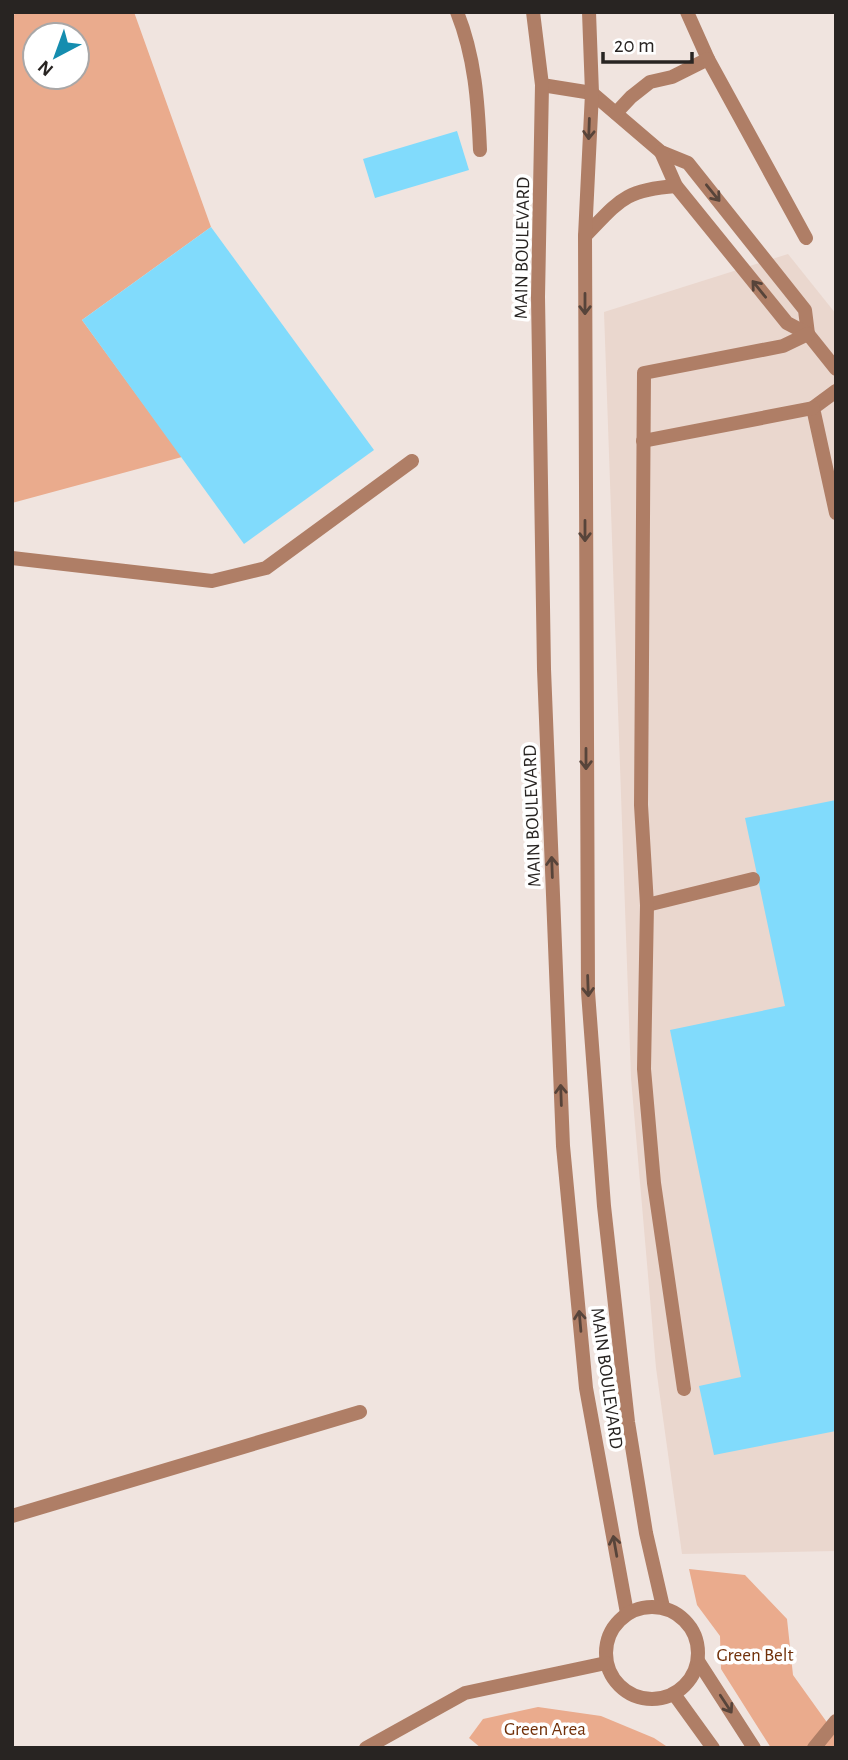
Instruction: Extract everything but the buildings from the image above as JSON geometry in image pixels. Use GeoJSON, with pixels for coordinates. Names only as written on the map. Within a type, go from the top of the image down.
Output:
{"type":"FeatureCollection","features":[{"type":"Feature","properties":{"kind":"street"},"geometry":{"type":"LineString","coordinates":[[457,12],[466,33],[478,90],[480,150]]}},
{"type":"Feature","properties":{"kind":"street","name":"MAIN BOULEVARD"},"geometry":{"type":"LineString","coordinates":[[533,12],[542,85],[538,297],[544,669],[563,1146],[586,1388],[626,1613]]}},
{"type":"Feature","properties":{"kind":"street","name":"MAIN BOULEVARD"},"geometry":{"type":"LineString","coordinates":[[589,12],[592,93],[585,236],[588,992],[604,1206],[628,1422],[646,1533],[663,1607]]}},
{"type":"Feature","properties":{"kind":"street"},"geometry":{"type":"LineString","coordinates":[[687,12],[708,59],[806,238]]}},
{"type":"Feature","properties":{"kind":"street"},"geometry":{"type":"LineString","coordinates":[[616,113],[650,82],[673,77],[708,59]]}},
{"type":"Feature","properties":{"kind":"street"},"geometry":{"type":"LineString","coordinates":[[542,85],[592,93],[661,152],[688,163],[805,310],[808,334]]}},
{"type":"Feature","properties":{"kind":"street"},"geometry":{"type":"LineString","coordinates":[[661,152],[676,186],[787,323],[808,334],[836,369]]}},
{"type":"Feature","properties":{"kind":"street"},"geometry":{"type":"LineString","coordinates":[[585,236],[624,198],[647,188],[676,186]]}},
{"type":"Feature","properties":{"kind":"street"},"geometry":{"type":"LineString","coordinates":[[684,1389],[654,1183],[644,1069],[647,905],[641,805],[644,373],[783,346],[808,334]]}},
{"type":"Feature","properties":{"kind":"street"},"geometry":{"type":"LineString","coordinates":[[643,441],[813,408],[836,391]]}},
{"type":"Feature","properties":{"kind":"street"},"geometry":{"type":"LineString","coordinates":[[813,408],[836,513]]}},
{"type":"Feature","properties":{"kind":"street"},"geometry":{"type":"LineString","coordinates":[[12,558],[212,581],[226,578],[266,568],[412,461]]}},
{"type":"Feature","properties":{"kind":"street"},"geometry":{"type":"LineString","coordinates":[[647,905],[753,879]]}},
{"type":"Feature","properties":{"kind":"street"},"geometry":{"type":"LineString","coordinates":[[12,1516],[360,1412]]}},
{"type":"Feature","properties":{"kind":"street"},"geometry":{"type":"LineString","coordinates":[[650,1606],[663,1607],[679,1615],[691,1627],[698,1643],[698,1661],[685,1686],[674,1694],[660,1699],[632,1695],[612,1676],[606,1663],[608,1635],[615,1623],[626,1613],[650,1606]]}},
{"type":"Feature","properties":{"kind":"street"},"geometry":{"type":"LineString","coordinates":[[698,1661],[754,1748]]}},
{"type":"Feature","properties":{"kind":"street"},"geometry":{"type":"LineString","coordinates":[[366,1748],[465,1693],[606,1663]]}},
{"type":"Feature","properties":{"kind":"street"},"geometry":{"type":"LineString","coordinates":[[674,1694],[713,1748]]}},
{"type":"Feature","properties":{"kind":"street"},"geometry":{"type":"LineString","coordinates":[[814,1748],[836,1721]]}},
{"type":"Feature","properties":{"kind":"shaded area"},"geometry":{"type":"Polygon","coordinates":[[[788,254],[836,314],[836,1551],[682,1554],[656,1368],[631,1078],[604,312],[788,254]]]}},
{"type":"Feature","properties":{"kind":"green space"},"geometry":{"type":"Polygon","coordinates":[[[23,12],[134,12],[211,227],[82,320],[182,457],[12,503],[12,15],[23,12]]]}},
{"type":"Feature","properties":{"kind":"green space","name":"Green Belt"},"geometry":{"type":"Polygon","coordinates":[[[689,1569],[745,1575],[787,1619],[793,1675],[836,1735],[836,1748],[771,1748],[721,1669],[720,1636],[697,1605],[689,1569]]]}},
{"type":"Feature","properties":{"kind":"green space","name":"Green Area"},"geometry":{"type":"Polygon","coordinates":[[[538,1707],[601,1716],[654,1738],[669,1748],[481,1748],[469,1738],[483,1719],[538,1707]]]}}]}
